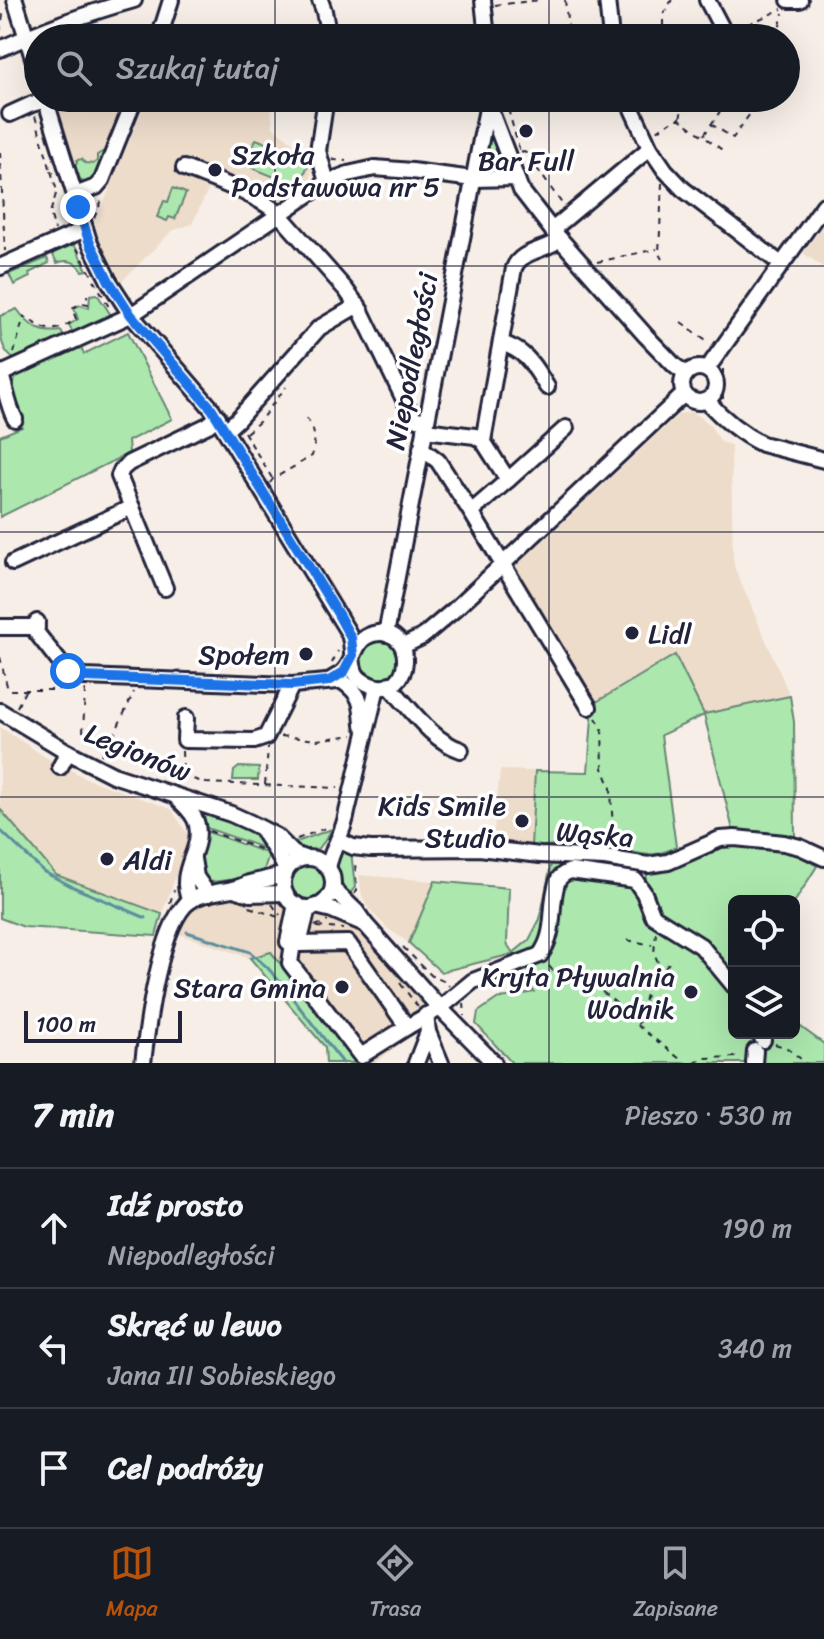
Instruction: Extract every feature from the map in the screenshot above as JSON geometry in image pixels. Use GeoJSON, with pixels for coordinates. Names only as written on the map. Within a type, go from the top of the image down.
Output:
{"type":"FeatureCollection","features":[{"type":"Feature","properties":{"kind":"street"},"geometry":{"type":"LineString","coordinates":[[15,0],[24,27]]}},
{"type":"Feature","properties":{"kind":"street"},"geometry":{"type":"LineString","coordinates":[[60,24],[134,0]]}},
{"type":"Feature","properties":{"kind":"street"},"geometry":{"type":"LineString","coordinates":[[163,24],[171,0]]}},
{"type":"Feature","properties":{"kind":"street"},"geometry":{"type":"LineString","coordinates":[[320,0],[326,24]]}},
{"type":"Feature","properties":{"kind":"street"},"geometry":{"type":"LineString","coordinates":[[607,0],[610,24]]}},
{"type":"Feature","properties":{"kind":"street"},"geometry":{"type":"LineString","coordinates":[[707,0],[720,24]]}},
{"type":"Feature","properties":{"kind":"street"},"geometry":{"type":"LineString","coordinates":[[488,24],[489,2]]}},
{"type":"Feature","properties":{"kind":"street"},"geometry":{"type":"LineString","coordinates":[[0,49],[24,37]]}},
{"type":"Feature","properties":{"kind":"street"},"geometry":{"type":"LineString","coordinates":[[10,114],[24,108]]}},
{"type":"Feature","properties":{"kind":"street"},"geometry":{"type":"LineString","coordinates":[[50,112],[85,229],[109,281],[131,315],[222,424],[351,638],[357,674],[393,690],[446,745],[461,750]]}},
{"type":"Feature","properties":{"kind":"street"},"geometry":{"type":"LineString","coordinates":[[75,195],[96,187],[102,180],[129,112]]}},
{"type":"Feature","properties":{"kind":"street"},"geometry":{"type":"LineString","coordinates":[[324,112],[318,151],[327,182]]}},
{"type":"Feature","properties":{"kind":"street","name":"Niepodległości"},"geometry":{"type":"LineString","coordinates":[[380,634],[421,448],[486,112]]}},
{"type":"Feature","properties":{"kind":"street"},"geometry":{"type":"LineString","coordinates":[[492,112],[521,190],[646,336],[686,374]]}},
{"type":"Feature","properties":{"kind":"street"},"geometry":{"type":"LineString","coordinates":[[635,112],[665,170],[683,189],[781,264]]}},
{"type":"Feature","properties":{"kind":"street"},"geometry":{"type":"LineString","coordinates":[[483,441],[517,260],[553,245],[556,234],[652,141]]}},
{"type":"Feature","properties":{"kind":"street"},"geometry":{"type":"LineString","coordinates":[[184,168],[242,192],[279,214],[358,305],[411,414],[425,426],[475,436],[483,441],[508,480]]}},
{"type":"Feature","properties":{"kind":"street"},"geometry":{"type":"LineString","coordinates":[[15,419],[7,404],[3,372],[131,315],[327,182],[375,168],[473,179],[516,178]]}},
{"type":"Feature","properties":{"kind":"street"},"geometry":{"type":"LineString","coordinates":[[711,357],[715,393],[707,401],[697,402],[687,398],[682,384],[686,374],[711,357],[824,205]]}},
{"type":"Feature","properties":{"kind":"street"},"geometry":{"type":"LineString","coordinates":[[3,262],[85,229]]}},
{"type":"Feature","properties":{"kind":"street"},"geometry":{"type":"LineString","coordinates":[[165,588],[119,476],[122,469],[208,425],[237,420],[319,328],[358,305]]}},
{"type":"Feature","properties":{"kind":"street"},"geometry":{"type":"LineString","coordinates":[[501,343],[515,347],[527,356],[547,387]]}},
{"type":"Feature","properties":{"kind":"street"},"geometry":{"type":"LineString","coordinates":[[403,646],[422,637],[503,565],[684,394]]}},
{"type":"Feature","properties":{"kind":"street"},"geometry":{"type":"LineString","coordinates":[[707,401],[721,417],[754,440],[824,460]]}},
{"type":"Feature","properties":{"kind":"street"},"geometry":{"type":"LineString","coordinates":[[471,512],[566,428]]}},
{"type":"Feature","properties":{"kind":"street"},"geometry":{"type":"LineString","coordinates":[[421,448],[438,461],[589,707]]}},
{"type":"Feature","properties":{"kind":"street"},"geometry":{"type":"LineString","coordinates":[[13,563],[132,507]]}},
{"type":"Feature","properties":{"kind":"street"},"geometry":{"type":"LineString","coordinates":[[0,627],[37,624],[36,632],[61,664],[78,675],[292,685],[335,681],[377,684],[402,675],[406,657],[398,640],[362,631],[338,614]]}},
{"type":"Feature","properties":{"kind":"street"},"geometry":{"type":"LineString","coordinates":[[335,681],[344,672],[362,639],[380,634]]}},
{"type":"Feature","properties":{"kind":"street"},"geometry":{"type":"LineString","coordinates":[[328,868],[345,826],[363,710],[353,689],[335,681]]}},
{"type":"Feature","properties":{"kind":"street"},"geometry":{"type":"LineString","coordinates":[[358,738],[377,684]]}},
{"type":"Feature","properties":{"kind":"street"},"geometry":{"type":"LineString","coordinates":[[186,718],[185,740],[254,741],[269,736],[292,685]]}},
{"type":"Feature","properties":{"kind":"street","name":"Legionów"},"geometry":{"type":"LineString","coordinates":[[0,711],[113,775],[231,814],[276,836],[293,853],[308,858]]}},
{"type":"Feature","properties":{"kind":"street"},"geometry":{"type":"LineString","coordinates":[[60,767],[68,752]]}},
{"type":"Feature","properties":{"kind":"street"},"geometry":{"type":"LineString","coordinates":[[176,796],[192,813],[197,825],[197,837],[188,852],[185,881],[190,901]]}},
{"type":"Feature","properties":{"kind":"street"},"geometry":{"type":"LineString","coordinates":[[301,903],[283,885],[286,873],[296,861],[323,849],[347,812]]}},
{"type":"Feature","properties":{"kind":"street"},"geometry":{"type":"LineString","coordinates":[[262,830],[280,856],[286,873]]}},
{"type":"Feature","properties":{"kind":"street","name":"Wąska"},"geometry":{"type":"LineString","coordinates":[[338,840],[353,847],[398,850],[479,848],[605,858],[643,865],[668,862],[720,839],[735,838],[784,843],[824,858]]}},
{"type":"Feature","properties":{"kind":"street"},"geometry":{"type":"LineString","coordinates":[[188,852],[196,877],[208,894]]}},
{"type":"Feature","properties":{"kind":"street"},"geometry":{"type":"LineString","coordinates":[[301,903],[330,896],[333,889],[332,874],[324,863],[308,858]]}},
{"type":"Feature","properties":{"kind":"street"},"geometry":{"type":"LineString","coordinates":[[635,880],[643,865]]}},
{"type":"Feature","properties":{"kind":"street"},"geometry":{"type":"LineString","coordinates":[[301,903],[290,963],[361,1056],[440,1008],[473,981],[540,955],[551,932],[557,881],[571,871],[635,880],[653,916],[701,946],[728,979]]}},
{"type":"Feature","properties":{"kind":"street"},"geometry":{"type":"LineString","coordinates":[[143,1063],[149,1011],[160,967],[176,920],[190,901],[286,873]]}},
{"type":"Feature","properties":{"kind":"street"},"geometry":{"type":"LineString","coordinates":[[233,889],[332,910],[365,924]]}},
{"type":"Feature","properties":{"kind":"street"},"geometry":{"type":"LineString","coordinates":[[333,889],[494,1063]]}},
{"type":"Feature","properties":{"kind":"street"},"geometry":{"type":"LineString","coordinates":[[293,943],[348,943],[407,1027]]}},
{"type":"Feature","properties":{"kind":"street"},"geometry":{"type":"LineString","coordinates":[[426,1015],[428,1032],[441,1063]]}},
{"type":"Feature","properties":{"kind":"street"},"geometry":{"type":"LineString","coordinates":[[416,1063],[428,1032]]}},
{"type":"Feature","properties":{"kind":"path"},"geometry":{"type":"LineString","coordinates":[[0,32],[6,0]]}},
{"type":"Feature","properties":{"kind":"path"},"geometry":{"type":"LineString","coordinates":[[489,2],[541,0]]}},
{"type":"Feature","properties":{"kind":"path"},"geometry":{"type":"LineString","coordinates":[[565,0],[568,24]]}},
{"type":"Feature","properties":{"kind":"path"},"geometry":{"type":"LineString","coordinates":[[663,24],[663,14],[672,0]]}},
{"type":"Feature","properties":{"kind":"path"},"geometry":{"type":"LineString","coordinates":[[749,24],[790,3]]}},
{"type":"Feature","properties":{"kind":"path"},"geometry":{"type":"LineString","coordinates":[[782,24],[790,3]]}},
{"type":"Feature","properties":{"kind":"path"},"geometry":{"type":"LineString","coordinates":[[509,112],[520,159]]}},
{"type":"Feature","properties":{"kind":"path"},"geometry":{"type":"LineString","coordinates":[[680,119],[682,112]]}},
{"type":"Feature","properties":{"kind":"path"},"geometry":{"type":"LineString","coordinates":[[703,136],[719,112]]}},
{"type":"Feature","properties":{"kind":"path"},"geometry":{"type":"LineString","coordinates":[[711,124],[733,138],[751,112]]}},
{"type":"Feature","properties":{"kind":"path"},"geometry":{"type":"LineString","coordinates":[[652,141],[675,119],[680,119],[725,152]]}},
{"type":"Feature","properties":{"kind":"path"},"geometry":{"type":"LineString","coordinates":[[329,147],[334,160],[347,161]]}},
{"type":"Feature","properties":{"kind":"path"},"geometry":{"type":"LineString","coordinates":[[520,150],[526,153],[565,208],[562,211]]}},
{"type":"Feature","properties":{"kind":"path"},"geometry":{"type":"LineString","coordinates":[[0,152],[3,262]]}},
{"type":"Feature","properties":{"kind":"path"},"geometry":{"type":"LineString","coordinates":[[51,171],[57,191],[50,213],[58,234]]}},
{"type":"Feature","properties":{"kind":"path"},"geometry":{"type":"LineString","coordinates":[[662,259],[659,248],[662,178],[665,182]]}},
{"type":"Feature","properties":{"kind":"path"},"geometry":{"type":"LineString","coordinates":[[592,263],[659,248]]}},
{"type":"Feature","properties":{"kind":"path"},"geometry":{"type":"LineString","coordinates":[[3,372],[24,316],[36,325],[52,330],[62,329],[76,319],[72,308],[82,303],[88,304],[87,295]]}},
{"type":"Feature","properties":{"kind":"path"},"geometry":{"type":"LineString","coordinates":[[681,322],[711,357],[722,364],[723,400],[726,405]]}},
{"type":"Feature","properties":{"kind":"path"},"geometry":{"type":"LineString","coordinates":[[245,434],[259,422],[286,387]]}},
{"type":"Feature","properties":{"kind":"path"},"geometry":{"type":"LineString","coordinates":[[268,486],[273,479],[312,456],[315,435],[303,415]]}},
{"type":"Feature","properties":{"kind":"path"},"geometry":{"type":"LineString","coordinates":[[0,657],[8,690],[58,690],[78,675]]}},
{"type":"Feature","properties":{"kind":"path"},"geometry":{"type":"LineString","coordinates":[[78,675],[83,733],[114,735],[140,679]]}},
{"type":"Feature","properties":{"kind":"path"},"geometry":{"type":"LineString","coordinates":[[16,709],[25,690]]}},
{"type":"Feature","properties":{"kind":"path"},"geometry":{"type":"LineString","coordinates":[[589,707],[602,727],[603,768],[611,788],[613,835],[605,858]]}},
{"type":"Feature","properties":{"kind":"path"},"geometry":{"type":"LineString","coordinates":[[99,759],[106,747],[102,734]]}},
{"type":"Feature","properties":{"kind":"path"},"geometry":{"type":"LineString","coordinates":[[265,785],[269,736],[317,740],[358,738]]}},
{"type":"Feature","properties":{"kind":"path"},"geometry":{"type":"LineString","coordinates":[[185,740],[181,744],[183,776],[206,783],[343,788]]}},
{"type":"Feature","properties":{"kind":"path"},"geometry":{"type":"LineString","coordinates":[[245,905],[282,918]]}},
{"type":"Feature","properties":{"kind":"path"},"geometry":{"type":"LineString","coordinates":[[660,921],[653,945],[662,970]]}},
{"type":"Feature","properties":{"kind":"path"},"geometry":{"type":"LineString","coordinates":[[312,926],[347,930]]}},
{"type":"Feature","properties":{"kind":"path"},"geometry":{"type":"LineString","coordinates":[[627,940],[653,945]]}},
{"type":"Feature","properties":{"kind":"path"},"geometry":{"type":"LineString","coordinates":[[401,945],[432,976],[446,982]]}},
{"type":"Feature","properties":{"kind":"path"},"geometry":{"type":"LineString","coordinates":[[540,955],[553,971],[596,987],[685,1063]]}},
{"type":"Feature","properties":{"kind":"path"},"geometry":{"type":"LineString","coordinates":[[596,987],[652,975],[669,963]]}},
{"type":"Feature","properties":{"kind":"path"},"geometry":{"type":"LineString","coordinates":[[638,1026],[652,975]]}},
{"type":"Feature","properties":{"kind":"shaded area"},"geometry":{"type":"Polygon","coordinates":[[[55,112],[127,112],[99,181],[78,188],[55,112]]]}},
{"type":"Feature","properties":{"kind":"shaded area","name":"Szkoła Podstawowa nr 5"},"geometry":{"type":"Polygon","coordinates":[[[141,112],[271,112],[273,127],[312,158],[311,182],[298,195],[264,215],[210,186],[192,224],[172,231],[122,281],[95,228],[141,112]]]}},
{"type":"Feature","properties":{"kind":"shaded area"},"geometry":{"type":"Polygon","coordinates":[[[824,224],[824,268],[803,253],[824,224]]]}},
{"type":"Feature","properties":{"kind":"shaded area"},"geometry":{"type":"Polygon","coordinates":[[[690,412],[710,425],[721,442],[731,445],[735,569],[790,696],[704,715],[603,698],[593,704],[512,570],[679,414],[690,412]]]}},
{"type":"Feature","properties":{"kind":"shaded area"},"geometry":{"type":"Polygon","coordinates":[[[0,727],[47,758],[90,780],[171,809],[190,837],[162,914],[56,875],[0,809],[0,727]]]}},
{"type":"Feature","properties":{"kind":"shaded area"},"geometry":{"type":"Polygon","coordinates":[[[500,770],[535,771],[531,846],[493,841],[500,770]]]}},
{"type":"Feature","properties":{"kind":"shaded area"},"geometry":{"type":"Polygon","coordinates":[[[359,875],[435,881],[409,943],[388,929],[369,909],[362,896],[359,875]]]}},
{"type":"Feature","properties":{"kind":"shaded area"},"geometry":{"type":"Polygon","coordinates":[[[270,896],[303,915],[328,913],[347,921],[364,935],[434,1018],[375,1063],[360,1063],[271,953],[250,958],[176,933],[186,915],[211,899],[270,896]]]}},
{"type":"Feature","properties":{"kind":"green space"},"geometry":{"type":"Polygon","coordinates":[[[256,139],[310,160],[299,187],[245,165],[256,139]]]}},
{"type":"Feature","properties":{"kind":"green space"},"geometry":{"type":"Polygon","coordinates":[[[488,141],[496,142],[504,166],[498,172],[488,172],[483,166],[488,141]]]}},
{"type":"Feature","properties":{"kind":"green space"},"geometry":{"type":"Polygon","coordinates":[[[107,152],[97,177],[84,183],[75,165],[77,160],[93,164],[97,161],[97,155],[107,152]]]}},
{"type":"Feature","properties":{"kind":"green space"},"geometry":{"type":"Polygon","coordinates":[[[173,188],[186,193],[175,219],[169,217],[167,221],[157,217],[173,188]]]}},
{"type":"Feature","properties":{"kind":"green space"},"geometry":{"type":"Polygon","coordinates":[[[74,244],[87,270],[82,271],[71,262],[57,263],[52,253],[74,244]]]}},
{"type":"Feature","properties":{"kind":"green space"},"geometry":{"type":"Polygon","coordinates":[[[47,258],[49,263],[14,285],[9,274],[47,258]]]}},
{"type":"Feature","properties":{"kind":"green space"},"geometry":{"type":"Polygon","coordinates":[[[97,294],[113,318],[74,335],[69,325],[78,319],[74,308],[80,305],[89,308],[90,295],[97,294]]]}},
{"type":"Feature","properties":{"kind":"green space"},"geometry":{"type":"Polygon","coordinates":[[[17,309],[36,328],[61,331],[65,339],[17,361],[4,348],[0,316],[17,309]]]}},
{"type":"Feature","properties":{"kind":"green space"},"geometry":{"type":"Polygon","coordinates":[[[128,332],[172,419],[128,441],[129,453],[0,517],[0,436],[22,427],[13,393],[18,371],[79,344],[84,354],[128,332]]]}},
{"type":"Feature","properties":{"kind":"green space"},"geometry":{"type":"Polygon","coordinates":[[[379,641],[393,646],[398,660],[393,674],[379,679],[365,674],[360,660],[365,646],[379,641]]]}},
{"type":"Feature","properties":{"kind":"green space"},"geometry":{"type":"Polygon","coordinates":[[[675,655],[704,714],[790,696],[794,722],[795,839],[775,833],[733,830],[704,715],[661,735],[676,847],[649,855],[599,846],[531,846],[535,771],[588,772],[593,704],[675,655]]]}},
{"type":"Feature","properties":{"kind":"green space"},"geometry":{"type":"Polygon","coordinates":[[[239,767],[259,768],[258,780],[233,780],[234,771],[239,767]]]}},
{"type":"Feature","properties":{"kind":"green space"},"geometry":{"type":"Polygon","coordinates":[[[0,809],[56,875],[162,914],[156,936],[24,927],[0,918],[0,809]]]}},
{"type":"Feature","properties":{"kind":"green space"},"geometry":{"type":"Polygon","coordinates":[[[198,811],[246,828],[261,840],[266,849],[204,827],[198,811]]]}},
{"type":"Feature","properties":{"kind":"green space"},"geometry":{"type":"Polygon","coordinates":[[[332,829],[322,844],[307,853],[291,844],[332,829]]]}},
{"type":"Feature","properties":{"kind":"green space"},"geometry":{"type":"Polygon","coordinates":[[[208,832],[269,854],[262,876],[211,882],[204,880],[197,866],[204,834],[208,832]]]}},
{"type":"Feature","properties":{"kind":"green space"},"geometry":{"type":"Polygon","coordinates":[[[721,845],[765,845],[795,853],[817,866],[799,895],[728,895],[728,1039],[800,1039],[800,1026],[824,1044],[824,1063],[512,1063],[476,1024],[478,1012],[497,999],[534,992],[513,954],[441,972],[409,943],[435,881],[509,888],[507,944],[513,953],[529,940],[540,919],[551,864],[627,871],[645,880],[649,871],[721,845]]]}},
{"type":"Feature","properties":{"kind":"green space"},"geometry":{"type":"Polygon","coordinates":[[[339,847],[351,851],[355,887],[346,899],[335,864],[339,847]]]}},
{"type":"Feature","properties":{"kind":"green space"},"geometry":{"type":"Polygon","coordinates":[[[309,865],[322,870],[327,883],[322,896],[309,901],[296,896],[291,883],[296,870],[309,865]]]}},
{"type":"Feature","properties":{"kind":"green space"},"geometry":{"type":"Polygon","coordinates":[[[271,952],[360,1063],[326,1063],[325,1047],[250,958],[271,952]]]}},
{"type":"Feature","properties":{"kind":"waterway"},"geometry":{"type":"LineString","coordinates":[[0,830],[44,872],[146,918]]}},
{"type":"Feature","properties":{"kind":"waterway"},"geometry":{"type":"LineString","coordinates":[[187,932],[250,952],[279,981],[343,1063]]}},
{"type":"Feature","properties":{"kind":"place","name":"Bar Full"},"geometry":{"type":"Point","coordinates":[526,131]}},
{"type":"Feature","properties":{"kind":"place","name":"Szkoła Podstawowa nr 5"},"geometry":{"type":"Point","coordinates":[215,170]}},
{"type":"Feature","properties":{"kind":"place","name":"Lidl"},"geometry":{"type":"Point","coordinates":[632,633]}},
{"type":"Feature","properties":{"kind":"place","name":"Społem"},"geometry":{"type":"Point","coordinates":[306,654]}},
{"type":"Feature","properties":{"kind":"place","name":"Kids Smile Studio"},"geometry":{"type":"Point","coordinates":[522,821]}},
{"type":"Feature","properties":{"kind":"place","name":"Aldi"},"geometry":{"type":"Point","coordinates":[107,859]}},
{"type":"Feature","properties":{"kind":"place","name":"Stara Gmina"},"geometry":{"type":"Point","coordinates":[342,987]}},
{"type":"Feature","properties":{"kind":"place","name":"Kryta Pływalnia Wodnik"},"geometry":{"type":"Point","coordinates":[691,992]}},
{"type":"Feature","properties":{"kind":"route"},"geometry":{"type":"LineString","coordinates":[[68,671],[85,677],[292,685],[329,681],[344,672],[353,655],[351,638],[338,614],[212,409],[131,315],[109,281],[89,241],[78,207]]}}]}
